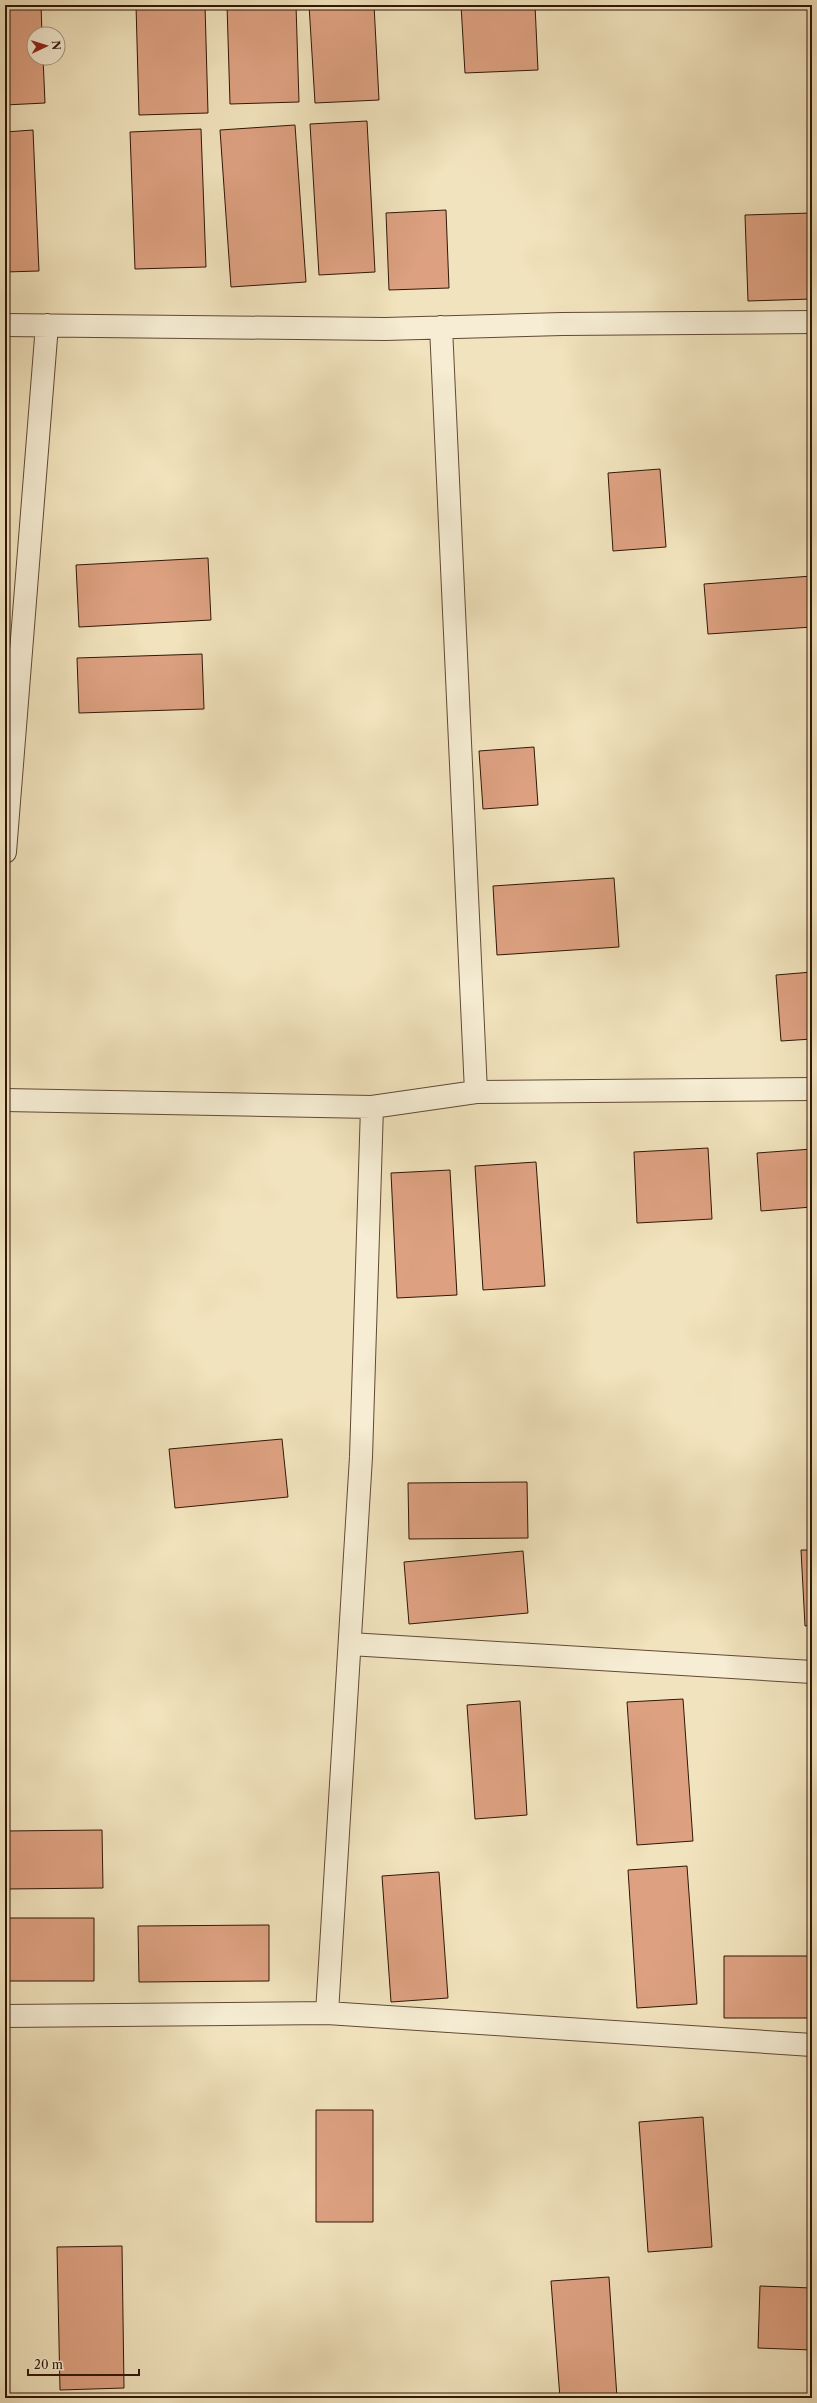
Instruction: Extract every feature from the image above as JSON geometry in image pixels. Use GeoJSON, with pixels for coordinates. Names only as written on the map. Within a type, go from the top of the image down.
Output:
{"type":"FeatureCollection","features":[{"type":"Feature","properties":{"kind":"street"},"geometry":{"type":"LineString","coordinates":[[5,325],[386,328],[440,326],[812,322]]}},
{"type":"Feature","properties":{"kind":"street"},"geometry":{"type":"LineString","coordinates":[[5,852],[11,719],[47,325]]}},
{"type":"Feature","properties":{"kind":"street"},"geometry":{"type":"LineString","coordinates":[[440,326],[476,1092]]}},
{"type":"Feature","properties":{"kind":"street"},"geometry":{"type":"LineString","coordinates":[[5,1100],[372,1107],[476,1092],[812,1089]]}},
{"type":"Feature","properties":{"kind":"street"},"geometry":{"type":"LineString","coordinates":[[327,2013],[361,1457],[372,1107]]}},
{"type":"Feature","properties":{"kind":"street"},"geometry":{"type":"LineString","coordinates":[[350,1644],[812,1672]]}},
{"type":"Feature","properties":{"kind":"street"},"geometry":{"type":"LineString","coordinates":[[5,2016],[327,2013],[812,2045]]}},
{"type":"Feature","properties":{"kind":"building"},"geometry":{"type":"Polygon","coordinates":[[[5,5],[41,5],[42,26],[26,26],[26,66],[43,66],[45,103],[5,105],[5,5]]]}},
{"type":"Feature","properties":{"kind":"building"},"geometry":{"type":"Polygon","coordinates":[[[136,5],[205,5],[208,113],[139,115],[136,5]]]}},
{"type":"Feature","properties":{"kind":"building"},"geometry":{"type":"Polygon","coordinates":[[[227,5],[296,5],[299,102],[230,104],[227,5]]]}},
{"type":"Feature","properties":{"kind":"building"},"geometry":{"type":"Polygon","coordinates":[[[309,5],[374,5],[379,100],[315,103],[309,5]]]}},
{"type":"Feature","properties":{"kind":"building"},"geometry":{"type":"Polygon","coordinates":[[[461,5],[535,5],[538,70],[465,73],[461,5]]]}},
{"type":"Feature","properties":{"kind":"building"},"geometry":{"type":"Polygon","coordinates":[[[367,121],[375,272],[319,275],[310,124],[367,121]]]}},
{"type":"Feature","properties":{"kind":"building"},"geometry":{"type":"Polygon","coordinates":[[[295,125],[306,282],[231,287],[220,130],[295,125]]]}},
{"type":"Feature","properties":{"kind":"building"},"geometry":{"type":"Polygon","coordinates":[[[201,129],[206,267],[135,269],[130,132],[201,129]]]}},
{"type":"Feature","properties":{"kind":"building"},"geometry":{"type":"Polygon","coordinates":[[[33,130],[39,271],[5,272],[5,132],[33,130]]]}},
{"type":"Feature","properties":{"kind":"building"},"geometry":{"type":"Polygon","coordinates":[[[446,210],[449,288],[389,290],[386,213],[446,210]]]}},
{"type":"Feature","properties":{"kind":"building"},"geometry":{"type":"Polygon","coordinates":[[[812,213],[812,299],[748,301],[745,215],[812,213]]]}},
{"type":"Feature","properties":{"kind":"building"},"geometry":{"type":"Polygon","coordinates":[[[660,469],[666,547],[613,551],[608,473],[660,469]]]}},
{"type":"Feature","properties":{"kind":"building"},"geometry":{"type":"Polygon","coordinates":[[[208,558],[211,620],[79,627],[76,565],[208,558]]]}},
{"type":"Feature","properties":{"kind":"building"},"geometry":{"type":"Polygon","coordinates":[[[812,576],[812,627],[708,634],[704,584],[812,576]]]}},
{"type":"Feature","properties":{"kind":"building"},"geometry":{"type":"Polygon","coordinates":[[[202,654],[204,709],[79,713],[77,658],[202,654]]]}},
{"type":"Feature","properties":{"kind":"building"},"geometry":{"type":"Polygon","coordinates":[[[534,747],[538,805],[483,809],[479,751],[534,747]]]}},
{"type":"Feature","properties":{"kind":"building"},"geometry":{"type":"Polygon","coordinates":[[[614,878],[619,947],[497,955],[493,886],[614,878]]]}},
{"type":"Feature","properties":{"kind":"building"},"geometry":{"type":"Polygon","coordinates":[[[812,972],[812,1039],[781,1041],[776,975],[812,972]]]}},
{"type":"Feature","properties":{"kind":"building"},"geometry":{"type":"Polygon","coordinates":[[[708,1148],[712,1219],[637,1223],[634,1152],[708,1148]]]}},
{"type":"Feature","properties":{"kind":"building"},"geometry":{"type":"Polygon","coordinates":[[[812,1149],[812,1207],[761,1211],[757,1153],[812,1149]]]}},
{"type":"Feature","properties":{"kind":"building"},"geometry":{"type":"Polygon","coordinates":[[[536,1162],[545,1286],[483,1290],[475,1166],[536,1162]]]}},
{"type":"Feature","properties":{"kind":"building"},"geometry":{"type":"Polygon","coordinates":[[[450,1170],[457,1295],[397,1298],[391,1173],[450,1170]]]}},
{"type":"Feature","properties":{"kind":"building"},"geometry":{"type":"Polygon","coordinates":[[[282,1439],[288,1497],[175,1508],[169,1449],[282,1439]]]}},
{"type":"Feature","properties":{"kind":"building"},"geometry":{"type":"Polygon","coordinates":[[[527,1482],[528,1538],[409,1539],[408,1483],[527,1482]]]}},
{"type":"Feature","properties":{"kind":"building"},"geometry":{"type":"Polygon","coordinates":[[[801,1550],[812,1550],[812,1625],[805,1626],[801,1550]]]}},
{"type":"Feature","properties":{"kind":"building"},"geometry":{"type":"Polygon","coordinates":[[[523,1551],[528,1613],[409,1624],[404,1562],[523,1551]]]}},
{"type":"Feature","properties":{"kind":"building"},"geometry":{"type":"Polygon","coordinates":[[[683,1699],[693,1841],[637,1845],[627,1702],[683,1699]]]}},
{"type":"Feature","properties":{"kind":"building"},"geometry":{"type":"Polygon","coordinates":[[[520,1701],[527,1815],[475,1819],[467,1705],[520,1701]]]}},
{"type":"Feature","properties":{"kind":"building"},"geometry":{"type":"Polygon","coordinates":[[[102,1830],[103,1888],[5,1889],[5,1831],[102,1830]]]}},
{"type":"Feature","properties":{"kind":"building"},"geometry":{"type":"Polygon","coordinates":[[[687,1866],[697,2004],[637,2008],[628,1870],[687,1866]]]}},
{"type":"Feature","properties":{"kind":"building"},"geometry":{"type":"Polygon","coordinates":[[[439,1872],[448,1998],[391,2002],[382,1876],[439,1872]]]}},
{"type":"Feature","properties":{"kind":"building"},"geometry":{"type":"Polygon","coordinates":[[[5,1918],[94,1918],[94,1981],[5,1981],[5,1918]]]}},
{"type":"Feature","properties":{"kind":"building"},"geometry":{"type":"Polygon","coordinates":[[[269,1925],[269,1981],[139,1982],[138,1926],[269,1925]]]}},
{"type":"Feature","properties":{"kind":"building"},"geometry":{"type":"Polygon","coordinates":[[[724,1956],[812,1956],[812,2018],[724,2018],[724,1956]]]}},
{"type":"Feature","properties":{"kind":"building"},"geometry":{"type":"Polygon","coordinates":[[[316,2110],[373,2110],[373,2222],[316,2222],[316,2110]]]}},
{"type":"Feature","properties":{"kind":"building"},"geometry":{"type":"Polygon","coordinates":[[[703,2117],[712,2247],[648,2252],[639,2122],[703,2117]]]}},
{"type":"Feature","properties":{"kind":"building"},"geometry":{"type":"Polygon","coordinates":[[[122,2246],[124,2388],[60,2390],[57,2247],[122,2246]]]}},
{"type":"Feature","properties":{"kind":"building"},"geometry":{"type":"Polygon","coordinates":[[[609,2277],[617,2398],[560,2398],[551,2281],[609,2277]]]}},
{"type":"Feature","properties":{"kind":"building"},"geometry":{"type":"Polygon","coordinates":[[[760,2286],[812,2288],[812,2350],[758,2348],[760,2286]]]}}]}
